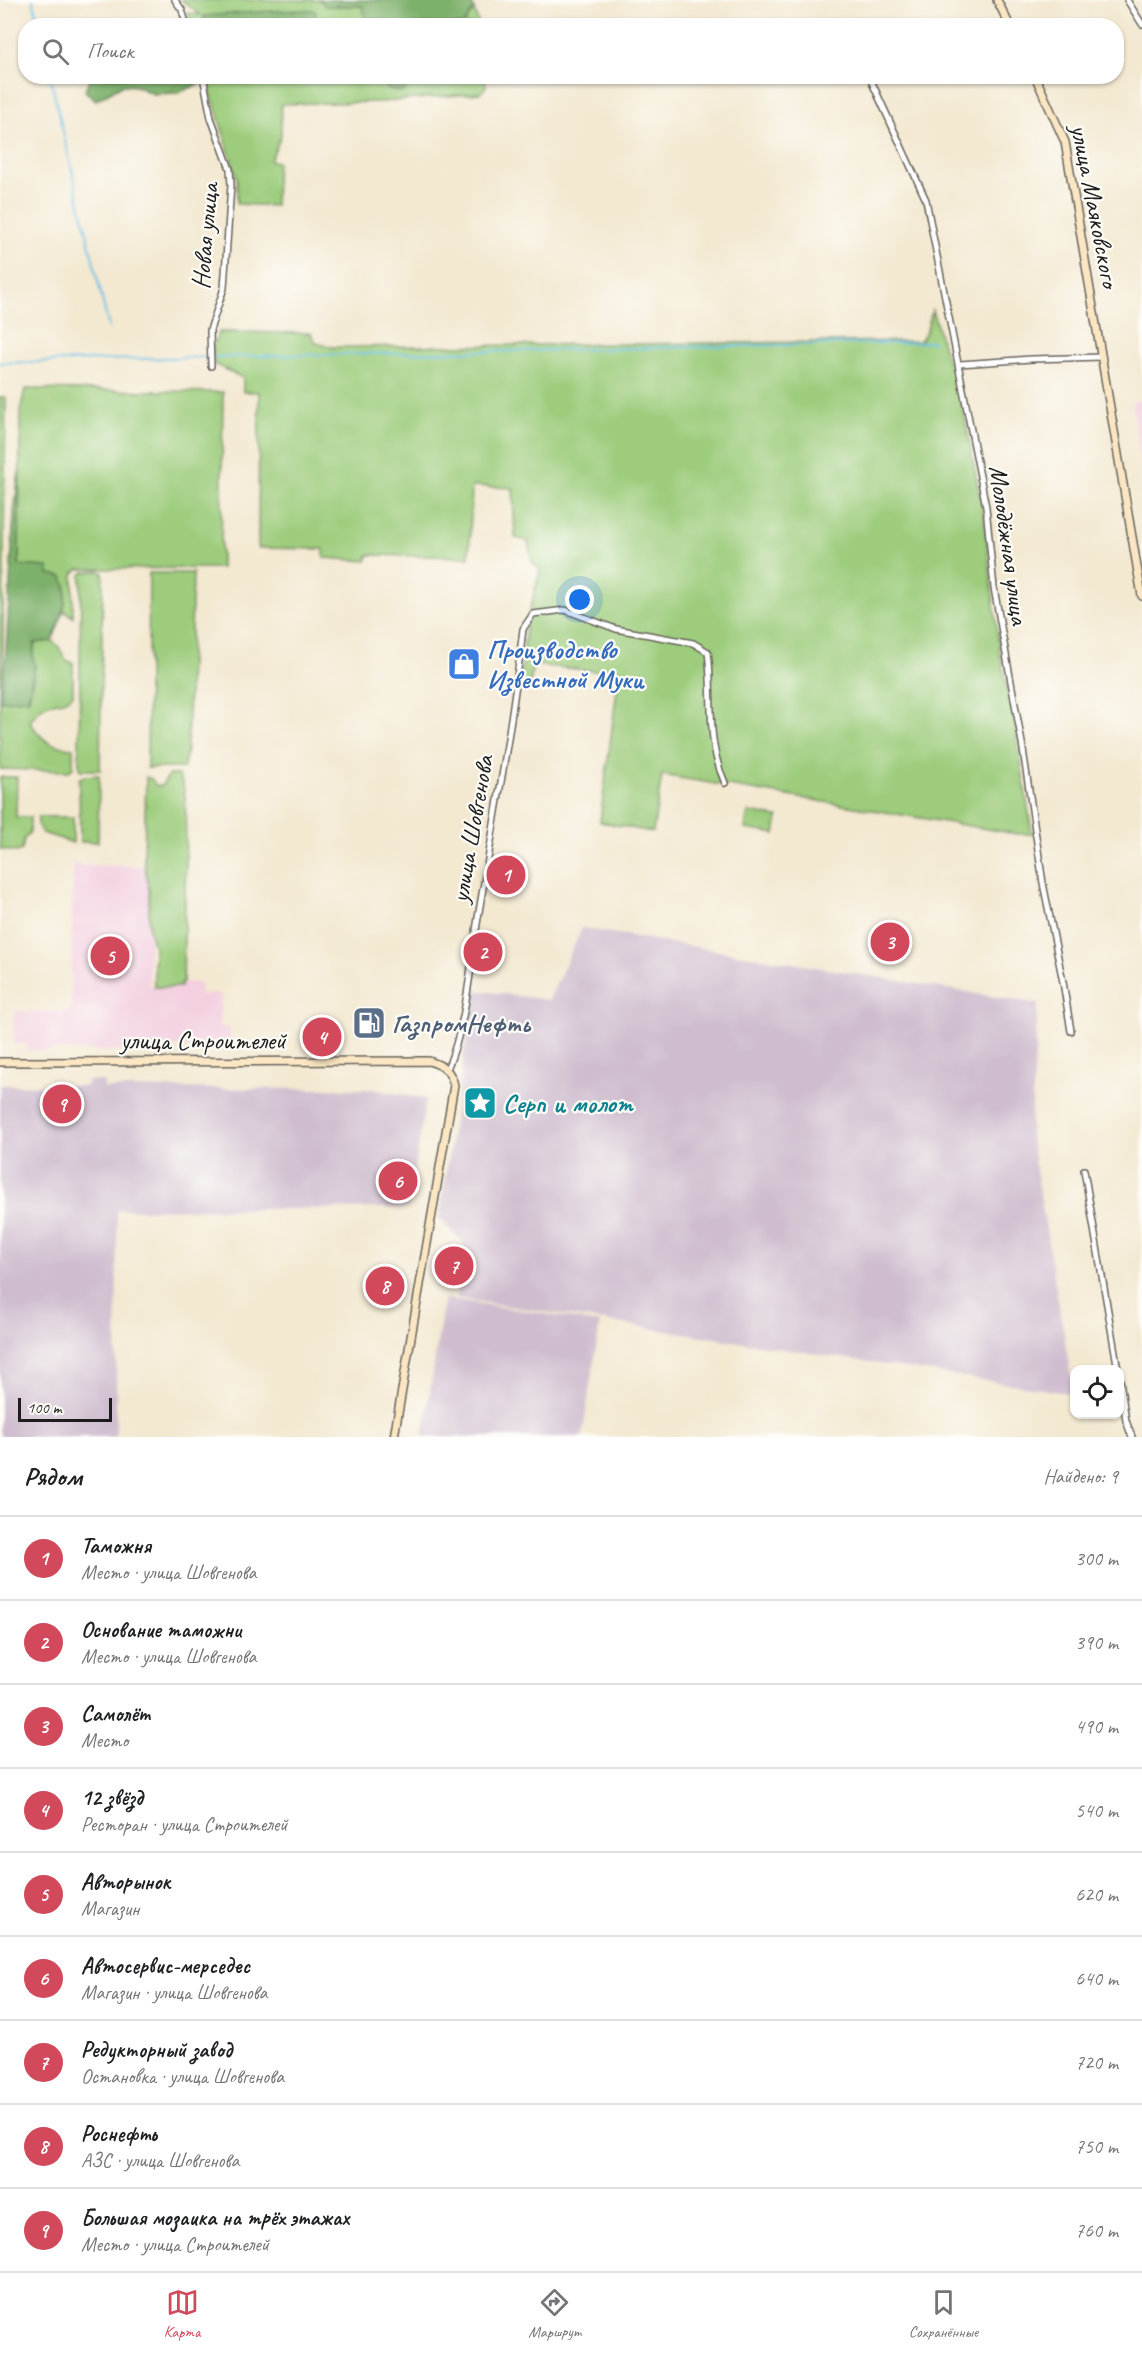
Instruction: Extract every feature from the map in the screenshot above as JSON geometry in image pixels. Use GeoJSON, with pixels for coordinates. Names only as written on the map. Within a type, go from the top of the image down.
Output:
{"type":"FeatureCollection","features":[{"type":"Feature","properties":{"kind":"street"},"geometry":{"type":"LineString","coordinates":[[175,0],[185,18]]}},
{"type":"Feature","properties":{"kind":"street"},"geometry":{"type":"LineString","coordinates":[[997,0],[1006,18]]}},
{"type":"Feature","properties":{"kind":"street"},"geometry":{"type":"LineString","coordinates":[[1127,0],[1142,24]]}},
{"type":"Feature","properties":{"kind":"street","name":"Новая улица"},"geometry":{"type":"LineString","coordinates":[[205,84],[211,118],[230,169],[231,185],[224,288],[210,330],[211,366]]}},
{"type":"Feature","properties":{"kind":"street","name":"Молодёжная улица"},"geometry":{"type":"LineString","coordinates":[[873,84],[926,200],[960,364],[986,507],[994,588],[1022,743],[1045,893],[1064,981],[1071,1031]]}},
{"type":"Feature","properties":{"kind":"street","name":"улица Маяковского"},"geometry":{"type":"LineString","coordinates":[[1039,84],[1065,142],[1142,596]]}},
{"type":"Feature","properties":{"kind":"street"},"geometry":{"type":"LineString","coordinates":[[960,364],[1102,357]]}},
{"type":"Feature","properties":{"kind":"street","name":"улица Шовгенова"},"geometry":{"type":"LineString","coordinates":[[444,1067],[456,1049],[506,757],[523,629],[533,614],[565,610],[616,629],[693,643],[708,652],[711,732],[718,768],[725,783]]}},
{"type":"Feature","properties":{"kind":"street","name":"улица Строителей"},"geometry":{"type":"LineString","coordinates":[[0,1062],[429,1061],[444,1067]]}},
{"type":"Feature","properties":{"kind":"street"},"geometry":{"type":"LineString","coordinates":[[394,1437],[454,1085],[452,1075],[444,1067]]}},
{"type":"Feature","properties":{"kind":"street"},"geometry":{"type":"LineString","coordinates":[[1084,1170],[1117,1365]]}},
{"type":"Feature","properties":{"kind":"street"},"geometry":{"type":"LineString","coordinates":[[1124,1409],[1132,1437]]}},
{"type":"Feature","properties":{"kind":"shaded area"},"geometry":{"type":"Polygon","coordinates":[[[1142,401],[1142,476],[1132,402],[1142,401]]]}},
{"type":"Feature","properties":{"kind":"shaded area"},"geometry":{"type":"Polygon","coordinates":[[[73,865],[146,866],[149,891],[149,986],[180,987],[181,982],[200,983],[201,994],[221,994],[220,1027],[230,1028],[230,1047],[155,1046],[155,1051],[27,1050],[27,1044],[13,1044],[14,1011],[71,1012],[73,865]]]}},
{"type":"Feature","properties":{"kind":"shaded area"},"geometry":{"type":"Polygon","coordinates":[[[582,928],[1038,1004],[1030,1135],[1070,1370],[1070,1393],[456,1298],[464,1244],[439,1218],[474,990],[549,1000],[582,928]]]}},
{"type":"Feature","properties":{"kind":"shaded area"},"geometry":{"type":"Polygon","coordinates":[[[87,1081],[104,1081],[104,1088],[372,1089],[426,1099],[408,1208],[117,1210],[116,1437],[0,1437],[0,1085],[87,1086],[87,1081]]]}},
{"type":"Feature","properties":{"kind":"shaded area"},"geometry":{"type":"Polygon","coordinates":[[[444,1298],[600,1323],[582,1437],[423,1437],[444,1298]]]}},
{"type":"Feature","properties":{"kind":"green space"},"geometry":{"type":"Polygon","coordinates":[[[181,0],[320,0],[325,6],[362,6],[365,18],[189,18],[187,13],[201,15],[181,0]]]}},
{"type":"Feature","properties":{"kind":"green space"},"geometry":{"type":"Polygon","coordinates":[[[320,0],[471,0],[474,9],[468,18],[365,18],[362,6],[325,6],[320,0]]]}},
{"type":"Feature","properties":{"kind":"green space"},"geometry":{"type":"Polygon","coordinates":[[[474,9],[477,18],[468,18],[474,9]]]}},
{"type":"Feature","properties":{"kind":"green space"},"geometry":{"type":"Polygon","coordinates":[[[312,10],[316,12],[315,18],[204,18],[203,16],[312,10]]]}},
{"type":"Feature","properties":{"kind":"green space"},"geometry":{"type":"Polygon","coordinates":[[[88,84],[199,84],[178,93],[153,94],[136,86],[122,85],[96,100],[85,91],[88,84]]]}},
{"type":"Feature","properties":{"kind":"green space"},"geometry":{"type":"Polygon","coordinates":[[[208,84],[486,84],[486,87],[480,93],[382,102],[281,104],[281,136],[270,161],[277,162],[275,206],[237,204],[237,178],[208,84]]]}},
{"type":"Feature","properties":{"kind":"green space"},"geometry":{"type":"Polygon","coordinates":[[[385,84],[406,84],[406,89],[400,92],[387,89],[385,84]]]}},
{"type":"Feature","properties":{"kind":"green space"},"geometry":{"type":"Polygon","coordinates":[[[932,310],[950,368],[958,380],[984,518],[1000,654],[1018,742],[1032,834],[1017,834],[662,775],[653,832],[600,822],[619,673],[533,665],[530,684],[520,682],[526,625],[540,570],[532,562],[528,541],[515,538],[513,488],[472,486],[469,557],[368,555],[367,561],[324,558],[324,549],[258,548],[259,392],[243,392],[243,378],[214,364],[213,347],[219,332],[311,333],[316,343],[331,347],[920,341],[927,330],[932,310]]]}},
{"type":"Feature","properties":{"kind":"green space"},"geometry":{"type":"Polygon","coordinates":[[[25,389],[223,392],[221,568],[78,569],[73,574],[73,617],[64,611],[66,585],[55,575],[48,575],[48,567],[19,566],[20,411],[25,389]]]}},
{"type":"Feature","properties":{"kind":"green space"},"geometry":{"type":"Polygon","coordinates":[[[0,397],[6,397],[2,700],[29,699],[35,667],[33,656],[35,643],[52,641],[58,646],[66,660],[73,663],[73,695],[63,701],[47,704],[36,713],[30,722],[47,741],[58,746],[73,748],[73,768],[69,771],[0,769],[0,397]]]}},
{"type":"Feature","properties":{"kind":"green space"},"geometry":{"type":"Polygon","coordinates":[[[19,472],[19,565],[48,567],[49,574],[63,577],[66,593],[61,618],[52,641],[34,643],[35,667],[28,699],[0,701],[6,652],[14,513],[19,472]]]}},
{"type":"Feature","properties":{"kind":"green space"},"geometry":{"type":"Polygon","coordinates":[[[84,572],[103,573],[100,770],[81,770],[79,764],[81,575],[84,572]]]}},
{"type":"Feature","properties":{"kind":"green space"},"geometry":{"type":"Polygon","coordinates":[[[149,573],[193,573],[187,749],[184,768],[147,768],[149,573]]]}},
{"type":"Feature","properties":{"kind":"green space"},"geometry":{"type":"Polygon","coordinates":[[[99,775],[98,842],[80,842],[79,779],[84,776],[99,775]]]}},
{"type":"Feature","properties":{"kind":"green space"},"geometry":{"type":"Polygon","coordinates":[[[169,775],[178,775],[182,781],[185,801],[183,982],[181,982],[181,987],[154,987],[154,948],[149,930],[149,891],[144,861],[146,777],[152,779],[155,785],[161,786],[169,775]]]}},
{"type":"Feature","properties":{"kind":"green space"},"geometry":{"type":"Polygon","coordinates":[[[0,777],[17,777],[16,817],[30,817],[30,832],[24,839],[22,850],[16,852],[0,849],[0,777]]]}},
{"type":"Feature","properties":{"kind":"green space"},"geometry":{"type":"Polygon","coordinates":[[[748,812],[778,817],[775,834],[745,829],[748,812]]]}},
{"type":"Feature","properties":{"kind":"green space"},"geometry":{"type":"Polygon","coordinates":[[[38,817],[73,817],[73,843],[43,833],[38,826],[38,817]]]}},
{"type":"Feature","properties":{"kind":"waterway"},"geometry":{"type":"LineString","coordinates":[[33,0],[37,18]]}},
{"type":"Feature","properties":{"kind":"waterway"},"geometry":{"type":"LineString","coordinates":[[52,84],[109,328]]}},
{"type":"Feature","properties":{"kind":"waterway"},"geometry":{"type":"LineString","coordinates":[[216,357],[934,342]]}},
{"type":"Feature","properties":{"kind":"waterway"},"geometry":{"type":"LineString","coordinates":[[0,363],[206,357]]}},
{"type":"Feature","properties":{"kind":"place","name":"Производство Известной Муки"},"geometry":{"type":"Point","coordinates":[464,664]}},
{"type":"Feature","properties":{"kind":"place","name":"Таможня"},"geometry":{"type":"Point","coordinates":[506,875]}},
{"type":"Feature","properties":{"kind":"place","name":"Самолёт"},"geometry":{"type":"Point","coordinates":[890,942]}},
{"type":"Feature","properties":{"kind":"place","name":"Основание таможни"},"geometry":{"type":"Point","coordinates":[483,952]}},
{"type":"Feature","properties":{"kind":"place","name":"Авторынок"},"geometry":{"type":"Point","coordinates":[110,956]}},
{"type":"Feature","properties":{"kind":"place","name":"ГазпромНефть"},"geometry":{"type":"Point","coordinates":[369,1023]}},
{"type":"Feature","properties":{"kind":"place","name":"12 звёзд"},"geometry":{"type":"Point","coordinates":[322,1037]}},
{"type":"Feature","properties":{"kind":"place","name":"Серп и молот"},"geometry":{"type":"Point","coordinates":[480,1103]}},
{"type":"Feature","properties":{"kind":"place","name":"Большая мозаика на трёх этажах"},"geometry":{"type":"Point","coordinates":[62,1104]}},
{"type":"Feature","properties":{"kind":"place","name":"Автосервис-мерседес"},"geometry":{"type":"Point","coordinates":[398,1181]}},
{"type":"Feature","properties":{"kind":"place","name":"Редукторный завод"},"geometry":{"type":"Point","coordinates":[454,1266]}},
{"type":"Feature","properties":{"kind":"place","name":"Роснефть"},"geometry":{"type":"Point","coordinates":[385,1286]}}]}
